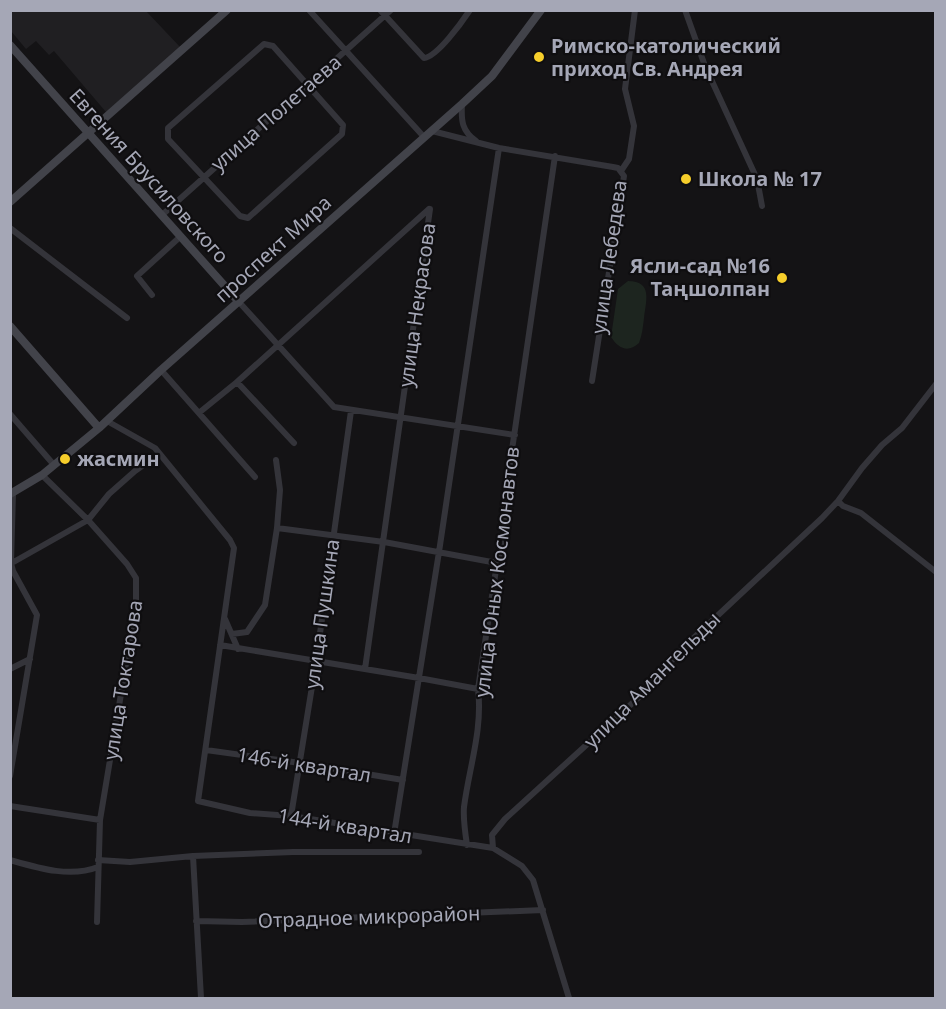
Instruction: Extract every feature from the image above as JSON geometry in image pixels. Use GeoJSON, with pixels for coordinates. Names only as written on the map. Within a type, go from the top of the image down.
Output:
{"type":"FeatureCollection","features":[{"type":"Feature","properties":{"kind":"street"},"geometry":{"type":"LineString","coordinates":[[10,202],[227,10]]}},
{"type":"Feature","properties":{"kind":"street"},"geometry":{"type":"LineString","coordinates":[[309,10],[424,137]]}},
{"type":"Feature","properties":{"kind":"street"},"geometry":{"type":"LineString","coordinates":[[380,10],[424,58],[429,58],[444,43],[470,10]]}},
{"type":"Feature","properties":{"kind":"street","name":"улица Полетаева"},"geometry":{"type":"LineString","coordinates":[[162,215],[391,10]]}},
{"type":"Feature","properties":{"kind":"street","name":"проспект Мира"},"geometry":{"type":"LineString","coordinates":[[12,493],[42,475],[99,428],[161,370],[462,104],[492,76],[541,10]]}},
{"type":"Feature","properties":{"kind":"street"},"geometry":{"type":"LineString","coordinates":[[621,171],[629,159],[634,126],[625,89],[635,10]]}},
{"type":"Feature","properties":{"kind":"street"},"geometry":{"type":"LineString","coordinates":[[685,10],[705,66],[757,179],[762,206]]}},
{"type":"Feature","properties":{"kind":"street","name":"Евгения Брусиловского"},"geometry":{"type":"LineString","coordinates":[[10,45],[334,407],[515,435]]}},
{"type":"Feature","properties":{"kind":"street"},"geometry":{"type":"LineString","coordinates":[[264,45],[273,46],[307,85],[343,125],[342,134],[248,218],[240,216],[168,139],[168,128],[264,45]]}},
{"type":"Feature","properties":{"kind":"street"},"geometry":{"type":"LineString","coordinates":[[462,104],[461,118],[466,133],[479,143]]}},
{"type":"Feature","properties":{"kind":"street","name":"улица Лебедева"},"geometry":{"type":"LineString","coordinates":[[432,131],[499,148],[555,156],[613,167],[621,171],[624,176],[592,381]]}},
{"type":"Feature","properties":{"kind":"street"},"geometry":{"type":"LineString","coordinates":[[394,834],[439,552],[499,148]]}},
{"type":"Feature","properties":{"kind":"street","name":"улица Юных Космонавтов"},"geometry":{"type":"LineString","coordinates":[[467,845],[464,809],[478,732],[480,706],[478,689],[497,563],[505,544],[507,484],[555,156]]}},
{"type":"Feature","properties":{"kind":"street","name":"улица Некрасова"},"geometry":{"type":"LineString","coordinates":[[200,412],[237,382],[430,209],[365,669]]}},
{"type":"Feature","properties":{"kind":"street"},"geometry":{"type":"LineString","coordinates":[[10,228],[127,318]]}},
{"type":"Feature","properties":{"kind":"street"},"geometry":{"type":"LineString","coordinates":[[152,295],[137,276],[181,236]]}},
{"type":"Feature","properties":{"kind":"street"},"geometry":{"type":"LineString","coordinates":[[10,326],[99,428]]}},
{"type":"Feature","properties":{"kind":"street"},"geometry":{"type":"LineString","coordinates":[[161,370],[255,477]]}},
{"type":"Feature","properties":{"kind":"street"},"geometry":{"type":"LineString","coordinates":[[237,382],[294,443]]}},
{"type":"Feature","properties":{"kind":"street","name":"улица Амангельды"},"geometry":{"type":"LineString","coordinates":[[493,848],[492,835],[497,827],[638,698],[684,646],[838,501],[862,468],[882,445],[902,428],[936,384]]}},
{"type":"Feature","properties":{"kind":"street","name":"улица Пушкина"},"geometry":{"type":"LineString","coordinates":[[291,816],[316,662],[351,411]]}},
{"type":"Feature","properties":{"kind":"street"},"geometry":{"type":"LineString","coordinates":[[10,414],[54,465]]}},
{"type":"Feature","properties":{"kind":"street"},"geometry":{"type":"LineString","coordinates":[[107,421],[155,448],[231,540],[234,548],[206,750]]}},
{"type":"Feature","properties":{"kind":"street"},"geometry":{"type":"LineString","coordinates":[[11,563],[88,520],[110,494],[135,471],[159,454]]}},
{"type":"Feature","properties":{"kind":"street"},"geometry":{"type":"LineString","coordinates":[[232,634],[247,632],[263,611],[277,528],[280,490],[276,460]]}},
{"type":"Feature","properties":{"kind":"street","name":"улица Токтарова"},"geometry":{"type":"LineString","coordinates":[[42,475],[88,520],[127,564],[136,578],[137,585],[136,604],[100,820],[97,922]]}},
{"type":"Feature","properties":{"kind":"street"},"geometry":{"type":"LineString","coordinates":[[10,776],[37,615],[11,563],[12,493]]}},
{"type":"Feature","properties":{"kind":"street"},"geometry":{"type":"LineString","coordinates":[[838,501],[843,506],[861,513],[936,572]]}},
{"type":"Feature","properties":{"kind":"street"},"geometry":{"type":"LineString","coordinates":[[277,528],[384,542],[497,563]]}},
{"type":"Feature","properties":{"kind":"street"},"geometry":{"type":"LineString","coordinates":[[224,617],[238,649]]}},
{"type":"Feature","properties":{"kind":"street"},"geometry":{"type":"LineString","coordinates":[[220,645],[478,689]]}},
{"type":"Feature","properties":{"kind":"street"},"geometry":{"type":"LineString","coordinates":[[10,669],[30,658]]}},
{"type":"Feature","properties":{"kind":"street","name":"144-й квартал"},"geometry":{"type":"LineString","coordinates":[[206,750],[198,801],[250,813],[291,816],[493,848]]}},
{"type":"Feature","properties":{"kind":"street","name":"146-й квартал"},"geometry":{"type":"LineString","coordinates":[[206,750],[403,780]]}},
{"type":"Feature","properties":{"kind":"street"},"geometry":{"type":"LineString","coordinates":[[10,806],[100,820]]}},
{"type":"Feature","properties":{"kind":"street"},"geometry":{"type":"LineString","coordinates":[[493,848],[522,866],[533,880],[569,999]]}},
{"type":"Feature","properties":{"kind":"street"},"geometry":{"type":"LineString","coordinates":[[10,860],[52,871],[82,872],[98,864],[193,856],[293,852],[419,852]]}},
{"type":"Feature","properties":{"kind":"street"},"geometry":{"type":"LineString","coordinates":[[193,856],[201,999]]}},
{"type":"Feature","properties":{"kind":"street","name":"Отрадное микрорайон"},"geometry":{"type":"LineString","coordinates":[[196,921],[242,922],[543,910]]}},
{"type":"Feature","properties":{"kind":"shaded area"},"geometry":{"type":"Polygon","coordinates":[[[10,11],[146,11],[181,48],[106,112],[54,51],[49,55],[36,41],[26,49],[11,31],[10,11]]]}},
{"type":"Feature","properties":{"kind":"shaded area"},"geometry":{"type":"Polygon","coordinates":[[[628,281],[641,284],[645,288],[646,299],[639,343],[627,349],[620,347],[611,337],[618,289],[628,281]]]}},
{"type":"Feature","properties":{"kind":"place","name":"Римско-католический приход Св. Андрея"},"geometry":{"type":"Point","coordinates":[539,57]}},
{"type":"Feature","properties":{"kind":"place","name":"Школа № 17"},"geometry":{"type":"Point","coordinates":[686,179]}},
{"type":"Feature","properties":{"kind":"place","name":"Ясли-сад №16 Таңшолпан"},"geometry":{"type":"Point","coordinates":[782,278]}},
{"type":"Feature","properties":{"kind":"place","name":"жасмин"},"geometry":{"type":"Point","coordinates":[65,459]}}]}
